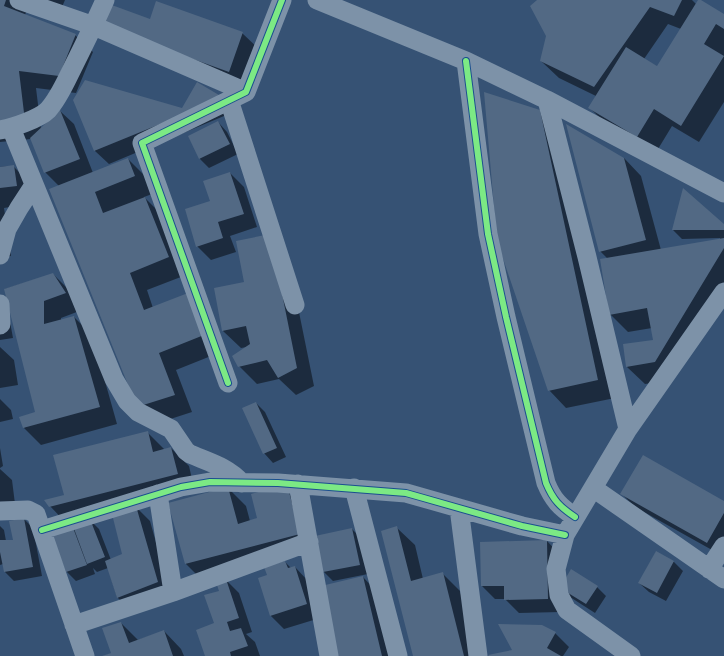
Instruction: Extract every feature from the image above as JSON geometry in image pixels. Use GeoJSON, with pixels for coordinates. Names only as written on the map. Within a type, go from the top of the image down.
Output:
{"type":"FeatureCollection","features":[{"type":"Feature","properties":{"kind":"street"},"geometry":{"type":"LineString","coordinates":[[19,0],[94,26],[246,92]]}},
{"type":"Feature","properties":{"kind":"street"},"geometry":{"type":"LineString","coordinates":[[105,0],[94,26],[62,89],[47,110],[35,118],[5,129],[34,185],[114,379],[127,401],[138,412],[171,429],[186,451],[190,454],[224,468],[232,473],[242,483]]}},
{"type":"Feature","properties":{"kind":"street"},"geometry":{"type":"LineString","coordinates":[[228,383],[142,143],[246,92],[282,0]]}},
{"type":"Feature","properties":{"kind":"street"},"geometry":{"type":"LineString","coordinates":[[317,0],[466,62],[547,100],[724,193]]}},
{"type":"Feature","properties":{"kind":"street"},"geometry":{"type":"LineString","coordinates":[[466,62],[488,234],[508,325],[548,489],[563,509],[575,517]]}},
{"type":"Feature","properties":{"kind":"street"},"geometry":{"type":"LineString","coordinates":[[229,100],[295,305]]}},
{"type":"Feature","properties":{"kind":"street"},"geometry":{"type":"LineString","coordinates":[[547,100],[628,429]]}},
{"type":"Feature","properties":{"kind":"street"},"geometry":{"type":"LineString","coordinates":[[0,255],[7,229],[34,185]]}},
{"type":"Feature","properties":{"kind":"street"},"geometry":{"type":"LineString","coordinates":[[631,656],[567,610],[559,595],[556,569],[565,534],[628,429],[724,292]]}},
{"type":"Feature","properties":{"kind":"street"},"geometry":{"type":"LineString","coordinates":[[0,304],[0,325]]}},
{"type":"Feature","properties":{"kind":"street"},"geometry":{"type":"LineString","coordinates":[[42,530],[181,487],[210,482],[298,484],[406,493],[522,526],[565,534]]}},
{"type":"Feature","properties":{"kind":"street"},"geometry":{"type":"LineString","coordinates":[[298,484],[329,656]]}},
{"type":"Feature","properties":{"kind":"street"},"geometry":{"type":"LineString","coordinates":[[354,488],[398,656]]}},
{"type":"Feature","properties":{"kind":"street"},"geometry":{"type":"LineString","coordinates":[[593,488],[716,574],[724,546]]}},
{"type":"Feature","properties":{"kind":"street"},"geometry":{"type":"LineString","coordinates":[[158,494],[173,592]]}},
{"type":"Feature","properties":{"kind":"street"},"geometry":{"type":"LineString","coordinates":[[459,508],[478,656]]}},
{"type":"Feature","properties":{"kind":"street"},"geometry":{"type":"LineString","coordinates":[[0,511],[28,510],[36,514],[85,656]]}},
{"type":"Feature","properties":{"kind":"street"},"geometry":{"type":"LineString","coordinates":[[74,625],[173,592],[309,542]]}},
{"type":"Feature","properties":{"kind":"building"},"geometry":{"type":"Polygon","coordinates":[[[0,0],[6,0],[4,6],[76,34],[59,76],[19,71],[25,121],[0,123],[0,0]]]}},
{"type":"Feature","properties":{"kind":"building"},"geometry":{"type":"Polygon","coordinates":[[[537,0],[682,0],[674,16],[650,7],[594,87],[540,61],[546,36],[530,6],[537,0]]]}},
{"type":"Feature","properties":{"kind":"building"},"geometry":{"type":"Polygon","coordinates":[[[698,0],[701,0],[724,14],[724,29],[716,24],[704,44],[724,56],[681,126],[654,109],[637,137],[588,108],[626,47],[657,66],[698,0]]]}},
{"type":"Feature","properties":{"kind":"building"},"geometry":{"type":"Polygon","coordinates":[[[156,1],[243,32],[229,72],[101,26],[109,4],[150,19],[156,1]]]}},
{"type":"Feature","properties":{"kind":"building"},"geometry":{"type":"Polygon","coordinates":[[[85,80],[182,108],[197,82],[224,98],[94,151],[73,100],[85,80]]]}},
{"type":"Feature","properties":{"kind":"building"},"geometry":{"type":"Polygon","coordinates":[[[484,92],[540,110],[598,380],[548,391],[497,241],[484,92]]]}},
{"type":"Feature","properties":{"kind":"building"},"geometry":{"type":"Polygon","coordinates":[[[60,110],[80,159],[44,173],[30,138],[60,110]]]}},
{"type":"Feature","properties":{"kind":"building"},"geometry":{"type":"Polygon","coordinates":[[[218,121],[230,144],[199,159],[188,136],[218,121]]]}},
{"type":"Feature","properties":{"kind":"building"},"geometry":{"type":"Polygon","coordinates":[[[566,124],[624,158],[646,240],[599,252],[566,124]]]}},
{"type":"Feature","properties":{"kind":"building"},"geometry":{"type":"Polygon","coordinates":[[[128,158],[135,176],[95,192],[103,213],[145,197],[169,257],[130,273],[144,310],[188,293],[204,335],[159,353],[175,395],[137,407],[49,189],[128,158]]]}},
{"type":"Feature","properties":{"kind":"building"},"geometry":{"type":"Polygon","coordinates":[[[14,165],[17,186],[0,188],[0,167],[14,165]]]}},
{"type":"Feature","properties":{"kind":"building"},"geometry":{"type":"Polygon","coordinates":[[[230,172],[244,214],[218,222],[223,238],[196,247],[185,209],[210,201],[203,181],[230,172]]]}},
{"type":"Feature","properties":{"kind":"building"},"geometry":{"type":"Polygon","coordinates":[[[683,188],[724,224],[724,230],[672,230],[683,188]]]}},
{"type":"Feature","properties":{"kind":"building"},"geometry":{"type":"Polygon","coordinates":[[[270,234],[297,368],[278,378],[267,360],[238,367],[232,356],[250,344],[246,326],[222,331],[214,288],[244,282],[236,241],[270,234]]]}},
{"type":"Feature","properties":{"kind":"building"},"geometry":{"type":"Polygon","coordinates":[[[724,238],[724,248],[655,362],[626,367],[623,344],[653,340],[647,308],[609,315],[600,259],[724,238]]]}},
{"type":"Feature","properties":{"kind":"building"},"geometry":{"type":"Polygon","coordinates":[[[53,273],[66,293],[44,301],[44,324],[74,316],[100,407],[23,428],[19,417],[35,412],[4,289],[53,273]]]}},
{"type":"Feature","properties":{"kind":"building"},"geometry":{"type":"Polygon","coordinates":[[[256,402],[277,448],[263,454],[242,408],[256,402]]]}},
{"type":"Feature","properties":{"kind":"building"},"geometry":{"type":"Polygon","coordinates":[[[148,431],[153,452],[171,447],[178,474],[49,507],[44,500],[64,495],[53,455],[148,431]]]}},
{"type":"Feature","properties":{"kind":"building"},"geometry":{"type":"Polygon","coordinates":[[[643,455],[724,501],[724,513],[707,543],[620,494],[643,455]]]}},
{"type":"Feature","properties":{"kind":"building"},"geometry":{"type":"Polygon","coordinates":[[[287,484],[300,534],[185,564],[168,503],[228,487],[238,524],[257,518],[251,494],[287,484]]]}},
{"type":"Feature","properties":{"kind":"building"},"geometry":{"type":"Polygon","coordinates":[[[136,506],[158,582],[117,598],[105,561],[122,554],[112,514],[136,506]]]}},
{"type":"Feature","properties":{"kind":"building"},"geometry":{"type":"Polygon","coordinates":[[[24,518],[33,567],[4,572],[0,552],[0,540],[13,540],[9,521],[24,518]]]}},
{"type":"Feature","properties":{"kind":"building"},"geometry":{"type":"Polygon","coordinates":[[[90,519],[105,557],[87,564],[73,526],[90,519]]]}},
{"type":"Feature","properties":{"kind":"building"},"geometry":{"type":"Polygon","coordinates":[[[72,525],[87,565],[66,572],[51,533],[72,525]]]}},
{"type":"Feature","properties":{"kind":"building"},"geometry":{"type":"Polygon","coordinates":[[[397,526],[411,581],[443,572],[464,656],[413,656],[381,531],[397,526]]]}},
{"type":"Feature","properties":{"kind":"building"},"geometry":{"type":"Polygon","coordinates":[[[352,528],[360,565],[323,572],[315,536],[352,528]]]}},
{"type":"Feature","properties":{"kind":"building"},"geometry":{"type":"Polygon","coordinates":[[[547,540],[548,599],[504,600],[504,586],[481,586],[480,542],[547,540]]]}},
{"type":"Feature","properties":{"kind":"building"},"geometry":{"type":"Polygon","coordinates":[[[656,551],[674,561],[657,593],[638,583],[656,551]]]}},
{"type":"Feature","properties":{"kind":"building"},"geometry":{"type":"Polygon","coordinates":[[[285,561],[288,568],[295,566],[307,604],[270,616],[258,578],[267,575],[264,567],[285,561]]]}},
{"type":"Feature","properties":{"kind":"building"},"geometry":{"type":"Polygon","coordinates":[[[571,569],[598,586],[586,604],[560,588],[571,569]]]}},
{"type":"Feature","properties":{"kind":"building"},"geometry":{"type":"Polygon","coordinates":[[[363,576],[382,656],[338,656],[321,586],[363,576]]]}},
{"type":"Feature","properties":{"kind":"building"},"geometry":{"type":"Polygon","coordinates":[[[226,579],[239,618],[227,622],[230,631],[241,628],[248,646],[230,652],[231,656],[205,656],[196,630],[214,623],[204,595],[219,591],[216,582],[226,579]]]}},
{"type":"Feature","properties":{"kind":"building"},"geometry":{"type":"Polygon","coordinates":[[[121,622],[129,643],[164,630],[173,656],[102,656],[111,653],[102,628],[121,622]]]}},
{"type":"Feature","properties":{"kind":"building"},"geometry":{"type":"Polygon","coordinates":[[[498,624],[542,625],[556,632],[547,648],[561,656],[489,656],[488,655],[512,650],[498,624]]]}},
{"type":"Feature","properties":{"kind":"cycle path"},"geometry":{"type":"LineString","coordinates":[[228,383],[142,143],[246,92],[282,0]]}},
{"type":"Feature","properties":{"kind":"cycle path"},"geometry":{"type":"LineString","coordinates":[[466,61],[488,234],[506,317],[546,483],[551,494],[558,503],[575,517]]}},
{"type":"Feature","properties":{"kind":"cycle path"},"geometry":{"type":"LineString","coordinates":[[42,530],[181,487],[210,482],[278,483],[406,493],[522,526],[565,535]]}}]}
